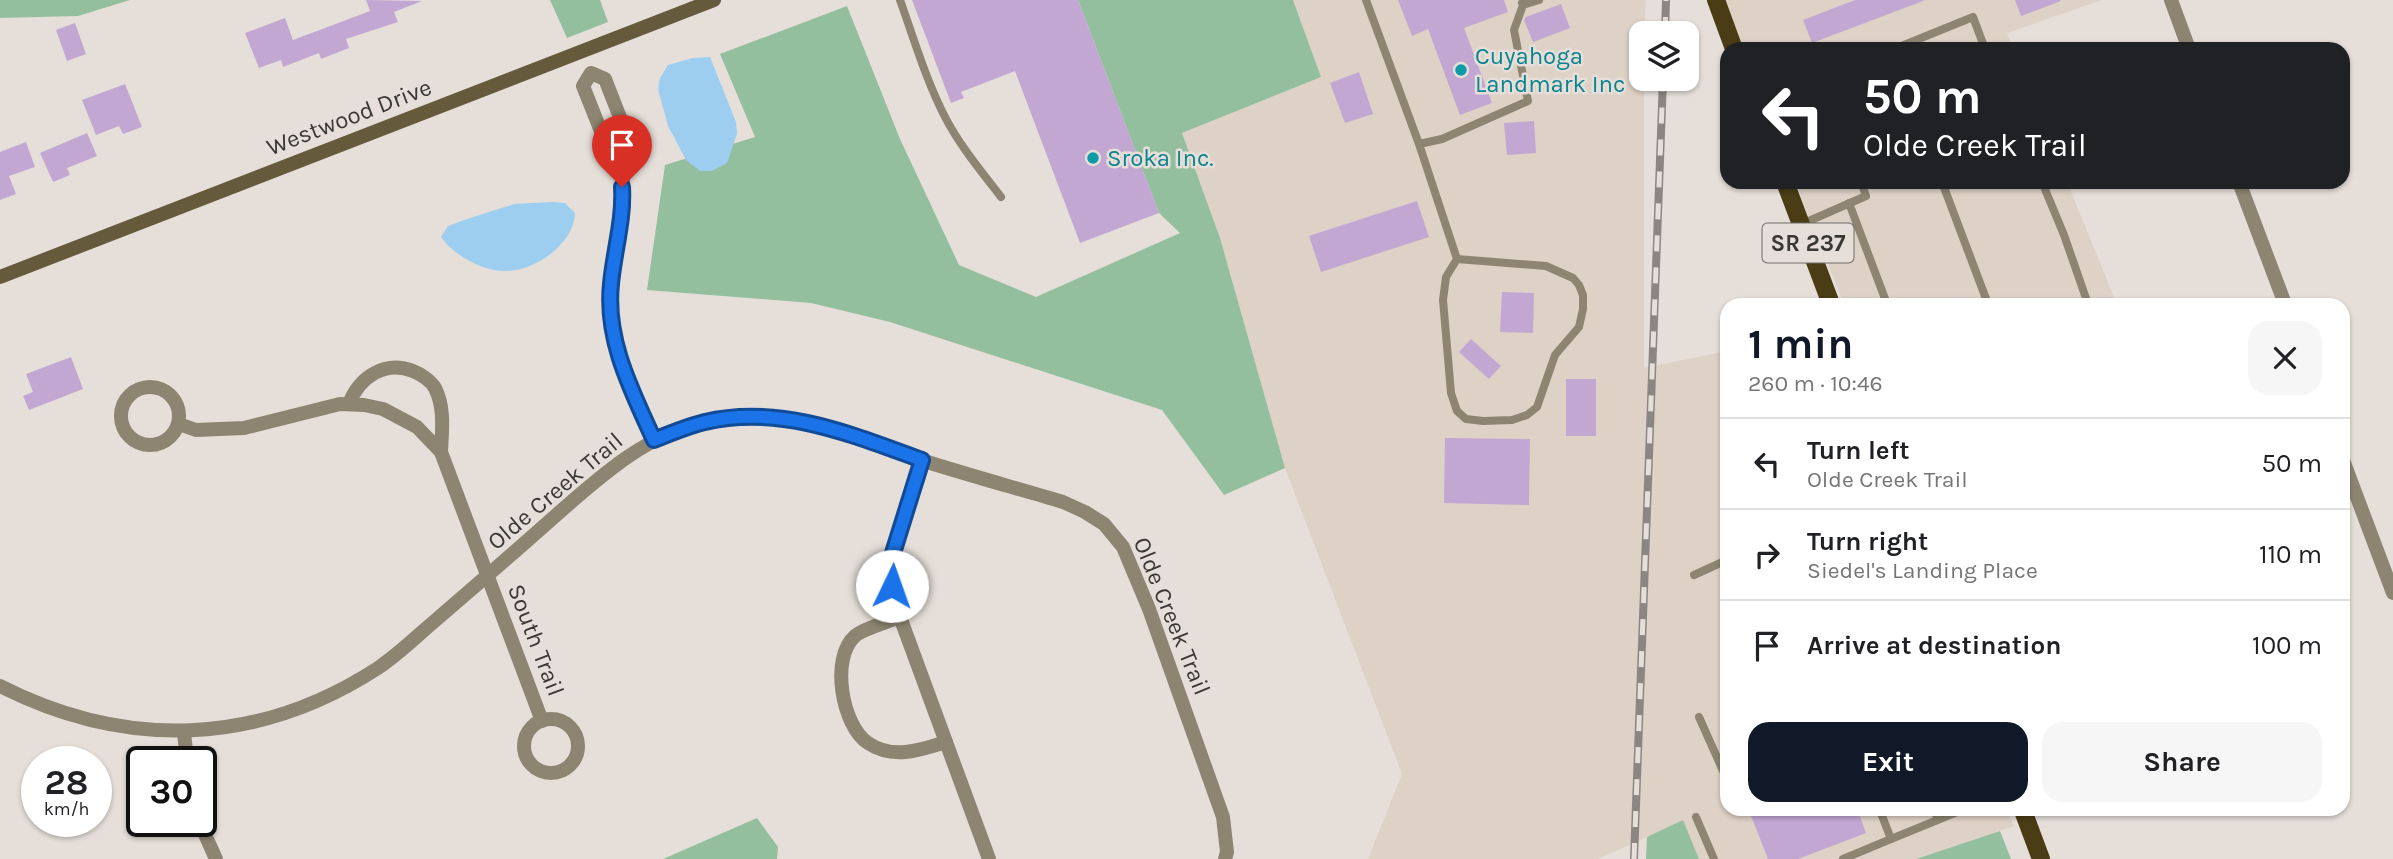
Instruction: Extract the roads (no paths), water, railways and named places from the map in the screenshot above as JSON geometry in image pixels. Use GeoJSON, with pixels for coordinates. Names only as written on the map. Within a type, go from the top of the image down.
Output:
{"type":"FeatureCollection","features":[{"type":"Feature","properties":{"kind":"main road"},"geometry":{"type":"LineString","coordinates":[[1716,0],[1731,42]]}},
{"type":"Feature","properties":{"kind":"main road","name":"SR 237"},"geometry":{"type":"LineString","coordinates":[[1788,189],[1829,298]]}},
{"type":"Feature","properties":{"kind":"main road"},"geometry":{"type":"LineString","coordinates":[[2025,816],[2041,859]]}},
{"type":"Feature","properties":{"kind":"street","name":"Westwood Drive"},"geometry":{"type":"LineString","coordinates":[[0,277],[713,0]]}},
{"type":"Feature","properties":{"kind":"street"},"geometry":{"type":"LineString","coordinates":[[2171,0],[2186,42]]}},
{"type":"Feature","properties":{"kind":"street"},"geometry":{"type":"LineString","coordinates":[[582,51],[591,73],[605,79],[632,148],[622,158],[624,208],[611,285],[610,312],[616,348],[654,440]]}},
{"type":"Feature","properties":{"kind":"street"},"geometry":{"type":"LineString","coordinates":[[591,73],[583,86],[610,154],[622,158]]}},
{"type":"Feature","properties":{"kind":"street"},"geometry":{"type":"LineString","coordinates":[[2242,189],[2283,298]]}},
{"type":"Feature","properties":{"kind":"street"},"geometry":{"type":"LineString","coordinates":[[349,404],[353,393],[364,379],[375,371],[403,367],[418,373],[433,385],[442,407],[441,452]]}},
{"type":"Feature","properties":{"kind":"street"},"geometry":{"type":"LineString","coordinates":[[145,387],[164,390],[177,404],[178,424],[174,432],[159,444],[141,444],[132,439],[122,424],[123,405],[128,397],[145,387]]}},
{"type":"Feature","properties":{"kind":"street"},"geometry":{"type":"LineString","coordinates":[[178,424],[196,430],[244,428],[349,404],[383,409],[417,427],[441,452]]}},
{"type":"Feature","properties":{"kind":"street","name":"Olde Creek Trail"},"geometry":{"type":"LineString","coordinates":[[0,686],[56,711],[97,723],[140,730],[184,732],[219,728],[285,713],[334,692],[391,658],[569,504],[628,456],[654,440],[706,422],[742,416],[779,417],[845,432],[922,460],[1063,502],[1104,524],[1119,541],[1149,609],[1223,817],[1226,859]]}},
{"type":"Feature","properties":{"kind":"street","name":"South Trail"},"geometry":{"type":"LineString","coordinates":[[441,452],[542,721]]}},
{"type":"Feature","properties":{"kind":"street"},"geometry":{"type":"LineString","coordinates":[[922,460],[893,553],[892,586],[900,617],[989,859]]}},
{"type":"Feature","properties":{"kind":"street"},"geometry":{"type":"LineString","coordinates":[[2350,479],[2393,593]]}},
{"type":"Feature","properties":{"kind":"street"},"geometry":{"type":"LineString","coordinates":[[900,617],[856,634],[846,648],[841,664],[846,707],[859,734],[867,743],[880,749],[894,753],[917,752],[946,742]]}},
{"type":"Feature","properties":{"kind":"street"},"geometry":{"type":"LineString","coordinates":[[184,732],[185,746]]}},
{"type":"Feature","properties":{"kind":"street"},"geometry":{"type":"LineString","coordinates":[[206,837],[216,859]]}},
{"type":"Feature","properties":{"kind":"lane"},"geometry":{"type":"LineString","coordinates":[[900,0],[934,94],[946,118],[967,153],[1001,197]]}},
{"type":"Feature","properties":{"kind":"lane"},"geometry":{"type":"LineString","coordinates":[[1366,0],[1419,144],[1457,259],[1446,277],[1443,299],[1451,393],[1457,411],[1466,419],[1483,421],[1512,420],[1527,415],[1537,407],[1555,355],[1579,327],[1583,309],[1583,295],[1579,285],[1573,278],[1546,265],[1457,259]]}},
{"type":"Feature","properties":{"kind":"lane"},"geometry":{"type":"LineString","coordinates":[[1419,144],[1442,138],[1528,101],[1514,30],[1522,3],[1539,0]]}},
{"type":"Feature","properties":{"kind":"lane"},"geometry":{"type":"LineString","coordinates":[[1911,42],[1973,17],[1982,42]]}},
{"type":"Feature","properties":{"kind":"lane"},"geometry":{"type":"LineString","coordinates":[[1801,224],[1866,196],[1864,189]]}},
{"type":"Feature","properties":{"kind":"lane"},"geometry":{"type":"LineString","coordinates":[[1944,189],[1987,298]]}},
{"type":"Feature","properties":{"kind":"lane"},"geometry":{"type":"LineString","coordinates":[[2045,189],[2086,298]]}},
{"type":"Feature","properties":{"kind":"lane"},"geometry":{"type":"LineString","coordinates":[[1849,203],[1885,298]]}},
{"type":"Feature","properties":{"kind":"lane"},"geometry":{"type":"LineString","coordinates":[[1694,575],[1720,563]]}},
{"type":"Feature","properties":{"kind":"lane"},"geometry":{"type":"LineString","coordinates":[[1699,717],[1720,765]]}},
{"type":"Feature","properties":{"kind":"lane"},"geometry":{"type":"LineString","coordinates":[[1882,816],[1891,839]]}},
{"type":"Feature","properties":{"kind":"lane"},"geometry":{"type":"LineString","coordinates":[[1843,859],[1946,816]]}},
{"type":"Feature","properties":{"kind":"lane"},"geometry":{"type":"LineString","coordinates":[[1696,817],[1714,859]]}},
{"type":"Feature","properties":{"kind":"water"},"geometry":{"type":"Polygon","coordinates":[[[710,57],[736,122],[737,134],[727,163],[712,171],[700,171],[686,160],[668,126],[658,89],[660,78],[668,65],[693,58],[710,57]]]}},
{"type":"Feature","properties":{"kind":"water"},"geometry":{"type":"Polygon","coordinates":[[[565,203],[575,213],[568,235],[551,254],[517,270],[488,269],[461,256],[441,237],[448,226],[514,204],[565,203]]]}},
{"type":"Feature","properties":{"kind":"railway"},"geometry":{"type":"LineString","coordinates":[[1665,21],[1666,0]]}},
{"type":"Feature","properties":{"kind":"railway"},"geometry":{"type":"LineString","coordinates":[[1634,859],[1663,91]]}},
{"type":"Feature","properties":{"kind":"place","name":"Cuyahoga Landmark Inc"},"geometry":{"type":"Point","coordinates":[1461,70]}},
{"type":"Feature","properties":{"kind":"place","name":"Sroka Inc."},"geometry":{"type":"Point","coordinates":[1093,158]}}]}
